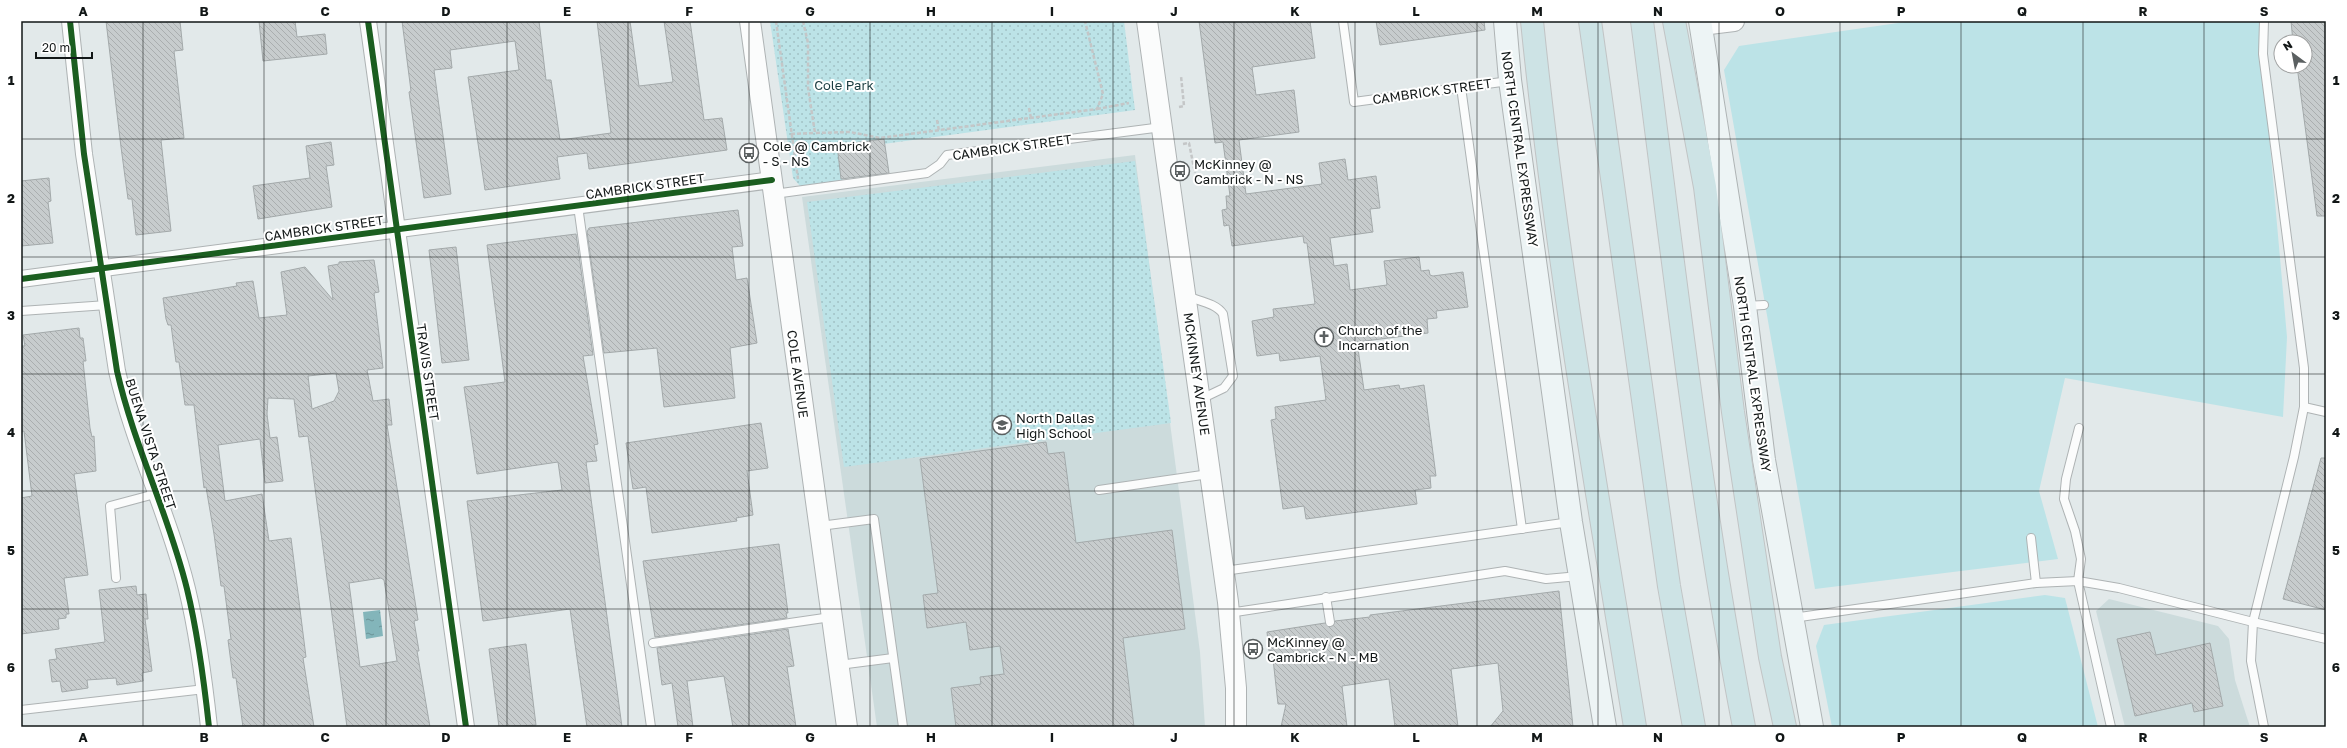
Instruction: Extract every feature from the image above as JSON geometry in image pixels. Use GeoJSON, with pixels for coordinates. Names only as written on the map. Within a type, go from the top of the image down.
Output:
{"type":"FeatureCollection","features":[{"type":"Feature","properties":{"kind":"highway"},"geometry":{"type":"LineString","coordinates":[[1532,21],[1542,125],[1580,385],[1635,727]]}},
{"type":"Feature","properties":{"kind":"highway"},"geometry":{"type":"LineString","coordinates":[[1590,21],[1668,586],[1694,727]]}},
{"type":"Feature","properties":{"kind":"highway"},"geometry":{"type":"LineString","coordinates":[[1642,21],[1711,536],[1726,637],[1744,727]]}},
{"type":"Feature","properties":{"kind":"highway"},"geometry":{"type":"LineString","coordinates":[[1674,21],[1705,187],[1721,328],[1740,459],[1770,657],[1785,727]]}},
{"type":"Feature","properties":{"kind":"main road","name":"NORTH CENTRAL EXPRESSWAY"},"geometry":{"type":"LineString","coordinates":[[1505,21],[1510,80],[1571,522],[1605,727]]}},
{"type":"Feature","properties":{"kind":"main road","name":"NORTH CENTRAL EXPRESSWAY"},"geometry":{"type":"LineString","coordinates":[[1700,23],[1755,306],[1764,460],[1812,727]]}},
{"type":"Feature","properties":{"kind":"street","name":"BUENA VISTA STREET"},"geometry":{"type":"LineString","coordinates":[[70,21],[84,154],[107,305],[125,406],[186,588],[205,689],[209,727]]}},
{"type":"Feature","properties":{"kind":"street","name":"TRAVIS STREET"},"geometry":{"type":"LineString","coordinates":[[368,21],[466,727]]}},
{"type":"Feature","properties":{"kind":"street","name":"COLE AVENUE"},"geometry":{"type":"LineString","coordinates":[[750,21],[847,727]]}},
{"type":"Feature","properties":{"kind":"street","name":"MCKINNEY AVENUE"},"geometry":{"type":"LineString","coordinates":[[1147,21],[1224,571],[1236,688],[1236,727]]}},
{"type":"Feature","properties":{"kind":"street"},"geometry":{"type":"LineString","coordinates":[[1700,23],[1734,21]]}},
{"type":"Feature","properties":{"kind":"street","name":"CAMBRICK STREET"},"geometry":{"type":"LineString","coordinates":[[21,279],[578,206],[773,187]]}},
{"type":"Feature","properties":{"kind":"lane","name":"CAMBRICK STREET"},"geometry":{"type":"LineString","coordinates":[[1342,21],[1354,102],[1510,80]]}},
{"type":"Feature","properties":{"kind":"lane"},"geometry":{"type":"LineString","coordinates":[[2264,21],[2263,54],[2304,368],[2304,407],[2294,457],[2253,622],[2251,661],[2264,727]]}},
{"type":"Feature","properties":{"kind":"lane"},"geometry":{"type":"LineString","coordinates":[[1461,87],[1522,529]]}},
{"type":"Feature","properties":{"kind":"lane","name":"CAMBRICK STREET"},"geometry":{"type":"LineString","coordinates":[[773,187],[799,191],[927,173],[940,164],[947,155],[1162,127]]}},
{"type":"Feature","properties":{"kind":"lane"},"geometry":{"type":"LineString","coordinates":[[578,206],[651,727]]}},
{"type":"Feature","properties":{"kind":"lane"},"geometry":{"type":"LineString","coordinates":[[1186,296],[1213,306],[1223,314],[1232,376],[1224,388],[1200,400]]}},
{"type":"Feature","properties":{"kind":"lane"},"geometry":{"type":"LineString","coordinates":[[21,312],[107,305]]}},
{"type":"Feature","properties":{"kind":"lane"},"geometry":{"type":"LineString","coordinates":[[2304,407],[2326,412]]}},
{"type":"Feature","properties":{"kind":"lane"},"geometry":{"type":"LineString","coordinates":[[2079,428],[2066,479],[2064,499],[2075,531],[2081,559],[2078,581],[2111,727]]}},
{"type":"Feature","properties":{"kind":"lane"},"geometry":{"type":"LineString","coordinates":[[1099,490],[1210,474]]}},
{"type":"Feature","properties":{"kind":"lane"},"geometry":{"type":"LineString","coordinates":[[116,578],[110,506],[155,494]]}},
{"type":"Feature","properties":{"kind":"lane"},"geometry":{"type":"LineString","coordinates":[[819,526],[874,519],[903,727]]}},
{"type":"Feature","properties":{"kind":"lane"},"geometry":{"type":"LineString","coordinates":[[1224,571],[1571,522]]}},
{"type":"Feature","properties":{"kind":"lane"},"geometry":{"type":"LineString","coordinates":[[2031,538],[2036,583]]}},
{"type":"Feature","properties":{"kind":"lane"},"geometry":{"type":"LineString","coordinates":[[1229,612],[1505,571],[1546,579],[1580,576]]}},
{"type":"Feature","properties":{"kind":"lane"},"geometry":{"type":"LineString","coordinates":[[1793,618],[2036,583],[2078,581],[2119,588],[2326,639]]}},
{"type":"Feature","properties":{"kind":"lane"},"geometry":{"type":"LineString","coordinates":[[1326,597],[1330,622]]}},
{"type":"Feature","properties":{"kind":"lane"},"geometry":{"type":"LineString","coordinates":[[653,643],[832,617]]}},
{"type":"Feature","properties":{"kind":"lane"},"geometry":{"type":"LineString","coordinates":[[839,665],[893,658]]}},
{"type":"Feature","properties":{"kind":"lane"},"geometry":{"type":"LineString","coordinates":[[21,710],[205,689]]}},
{"type":"Feature","properties":{"kind":"path"},"geometry":{"type":"LineString","coordinates":[[776,21],[799,191]]}},
{"type":"Feature","properties":{"kind":"path"},"geometry":{"type":"LineString","coordinates":[[803,21],[808,43],[808,88],[815,133]]}},
{"type":"Feature","properties":{"kind":"path"},"geometry":{"type":"LineString","coordinates":[[1085,21],[1103,94],[1097,109]]}},
{"type":"Feature","properties":{"kind":"path"},"geometry":{"type":"LineString","coordinates":[[1172,108],[1184,106],[1181,76]]}},
{"type":"Feature","properties":{"kind":"path"},"geometry":{"type":"LineString","coordinates":[[792,134],[850,132],[880,138],[1097,109],[1129,103]]}},
{"type":"Feature","properties":{"kind":"path"},"geometry":{"type":"LineString","coordinates":[[1029,108],[1030,118]]}},
{"type":"Feature","properties":{"kind":"path"},"geometry":{"type":"LineString","coordinates":[[937,120],[939,130]]}},
{"type":"Feature","properties":{"kind":"path"},"geometry":{"type":"LineString","coordinates":[[1179,144],[1189,143],[1195,172]]}},
{"type":"Feature","properties":{"kind":"shaded area","name":"North Dallas High School"},"geometry":{"type":"Polygon","coordinates":[[[1135,155],[1200,652],[1205,727],[877,727],[802,197],[1135,155]]]}},
{"type":"Feature","properties":{"kind":"shaded area"},"geometry":{"type":"Polygon","coordinates":[[[2109,599],[2218,626],[2229,639],[2235,680],[2250,727],[2125,727],[2096,611],[2109,599]]]}},
{"type":"Feature","properties":{"kind":"green space","name":"Cole Park"},"geometry":{"type":"Polygon","coordinates":[[[770,21],[1124,21],[1135,110],[839,150],[843,181],[810,187],[800,186],[793,178],[770,21]]]}},
{"type":"Feature","properties":{"kind":"green space"},"geometry":{"type":"Polygon","coordinates":[[[1912,21],[2259,21],[2287,337],[2283,417],[2065,378],[2039,491],[2058,559],[1815,589],[1724,70],[1739,46],[1912,21]]]}},
{"type":"Feature","properties":{"kind":"green space"},"geometry":{"type":"Polygon","coordinates":[[[1135,161],[1171,423],[844,467],[807,202],[1135,161]]]}},
{"type":"Feature","properties":{"kind":"green space"},"geometry":{"type":"Polygon","coordinates":[[[2045,595],[2065,598],[2098,727],[1832,727],[1816,646],[1824,625],[2045,595]]]}},
{"type":"Feature","properties":{"kind":"water"},"geometry":{"type":"Polygon","coordinates":[[[380,610],[383,636],[366,639],[363,612],[380,610]]]}},
{"type":"Feature","properties":{"kind":"building"},"geometry":{"type":"Polygon","coordinates":[[[106,21],[180,21],[183,50],[174,51],[184,138],[161,140],[171,231],[136,235],[132,199],[128,199],[106,21]]]}},
{"type":"Feature","properties":{"kind":"building"},"geometry":{"type":"Polygon","coordinates":[[[259,21],[295,21],[297,37],[325,34],[327,54],[263,61],[259,21]]]}},
{"type":"Feature","properties":{"kind":"building"},"geometry":{"type":"Polygon","coordinates":[[[402,21],[539,21],[546,80],[551,80],[560,140],[611,133],[597,21],[630,21],[639,86],[673,82],[664,21],[690,21],[704,120],[722,118],[727,150],[589,169],[587,153],[557,157],[560,179],[485,190],[468,77],[519,70],[515,41],[450,50],[452,68],[434,70],[451,194],[424,198],[409,92],[411,91],[402,21]]]}},
{"type":"Feature","properties":{"kind":"building","name":"Church of the Incarnation"},"geometry":{"type":"Polygon","coordinates":[[[1199,21],[1310,21],[1315,58],[1252,67],[1256,95],[1294,90],[1299,132],[1239,140],[1246,194],[1322,184],[1319,163],[1345,159],[1348,180],[1376,176],[1380,208],[1370,209],[1373,232],[1330,238],[1334,266],[1347,264],[1350,290],[1387,285],[1384,261],[1419,257],[1421,271],[1429,270],[1430,275],[1433,276],[1463,272],[1468,307],[1436,311],[1437,318],[1427,319],[1428,333],[1357,342],[1364,390],[1399,385],[1400,389],[1424,385],[1436,476],[1430,476],[1431,488],[1415,490],[1417,504],[1306,519],[1304,506],[1283,509],[1271,420],[1276,419],[1275,407],[1326,400],[1320,356],[1280,361],[1279,353],[1257,356],[1252,321],[1274,317],[1273,309],[1315,304],[1307,243],[1304,243],[1303,236],[1232,246],[1229,225],[1224,226],[1222,210],[1227,209],[1226,196],[1230,196],[1223,142],[1215,143],[1199,21]]]}},
{"type":"Feature","properties":{"kind":"building"},"geometry":{"type":"Polygon","coordinates":[[[1376,21],[1484,21],[1485,30],[1380,45],[1376,21]]]}},
{"type":"Feature","properties":{"kind":"building"},"geometry":{"type":"Polygon","coordinates":[[[2291,21],[2326,21],[2326,216],[2317,216],[2298,74],[2313,74],[2313,34],[2292,34],[2291,21]]]}},
{"type":"Feature","properties":{"kind":"building"},"geometry":{"type":"Polygon","coordinates":[[[884,139],[889,173],[841,179],[837,145],[884,139]]]}},
{"type":"Feature","properties":{"kind":"building"},"geometry":{"type":"Polygon","coordinates":[[[331,142],[334,165],[326,166],[332,207],[258,219],[253,186],[310,178],[306,146],[331,142]]]}},
{"type":"Feature","properties":{"kind":"building"},"geometry":{"type":"Polygon","coordinates":[[[49,178],[51,201],[48,202],[53,243],[21,246],[21,181],[49,178]]]}},
{"type":"Feature","properties":{"kind":"building"},"geometry":{"type":"Polygon","coordinates":[[[738,210],[743,246],[732,247],[736,280],[747,278],[757,343],[730,348],[735,398],[664,407],[657,348],[604,353],[587,232],[589,228],[738,210]]]}},
{"type":"Feature","properties":{"kind":"building"},"geometry":{"type":"Polygon","coordinates":[[[576,234],[593,355],[583,356],[598,444],[594,445],[597,461],[586,462],[622,727],[587,727],[570,609],[483,621],[467,501],[562,490],[558,462],[477,474],[464,387],[505,382],[487,245],[576,234]]]}},
{"type":"Feature","properties":{"kind":"building"},"geometry":{"type":"Polygon","coordinates":[[[456,247],[469,360],[442,363],[429,250],[456,247]]]}},
{"type":"Feature","properties":{"kind":"building"},"geometry":{"type":"Polygon","coordinates":[[[374,260],[379,292],[374,293],[383,368],[367,370],[373,401],[389,399],[392,425],[387,425],[418,620],[414,621],[419,651],[417,651],[430,727],[347,727],[308,436],[299,437],[294,399],[268,398],[267,414],[270,438],[277,437],[283,481],[265,483],[260,439],[218,445],[225,501],[262,494],[269,541],[291,538],[306,657],[303,658],[314,727],[243,727],[236,678],[233,678],[228,640],[231,639],[224,586],[221,586],[206,487],[204,488],[194,405],[185,405],[179,362],[176,362],[171,325],[168,325],[166,319],[163,298],[237,286],[236,283],[253,281],[259,318],[287,315],[281,272],[305,267],[333,300],[328,266],[339,264],[339,262],[374,260]],[[336,373],[308,376],[312,409],[334,401],[339,391],[336,373]],[[381,578],[349,583],[360,667],[397,661],[384,580],[381,578]]]}},
{"type":"Feature","properties":{"kind":"building"},"geometry":{"type":"Polygon","coordinates":[[[79,328],[80,338],[83,338],[86,361],[83,361],[90,428],[92,437],[94,436],[96,471],[74,474],[88,575],[64,578],[69,614],[66,614],[66,618],[58,619],[59,629],[21,634],[21,498],[32,496],[24,431],[22,432],[21,424],[21,346],[25,346],[23,335],[79,328]]]}},
{"type":"Feature","properties":{"kind":"building"},"geometry":{"type":"Polygon","coordinates":[[[761,423],[768,468],[747,471],[753,515],[736,518],[737,521],[652,533],[646,487],[633,489],[626,443],[761,423]]]}},
{"type":"Feature","properties":{"kind":"building"},"geometry":{"type":"Polygon","coordinates":[[[1046,442],[1048,454],[1064,452],[1076,543],[1172,530],[1185,629],[1123,638],[1134,727],[956,727],[951,688],[981,684],[980,677],[1004,674],[1000,646],[970,650],[966,622],[927,628],[923,595],[938,593],[920,459],[1046,442]]]}},
{"type":"Feature","properties":{"kind":"building"},"geometry":{"type":"Polygon","coordinates":[[[2321,458],[2326,458],[2326,610],[2283,599],[2321,458]]]}},
{"type":"Feature","properties":{"kind":"building"},"geometry":{"type":"Polygon","coordinates":[[[779,544],[788,613],[786,613],[787,618],[655,637],[643,561],[779,544]]]}},
{"type":"Feature","properties":{"kind":"building"},"geometry":{"type":"Polygon","coordinates":[[[136,586],[137,595],[146,594],[148,619],[145,619],[152,671],[142,673],[143,681],[117,685],[116,678],[87,680],[88,688],[62,692],[60,681],[52,682],[49,660],[57,659],[55,649],[105,642],[99,590],[136,586]]]}},
{"type":"Feature","properties":{"kind":"building"},"geometry":{"type":"Polygon","coordinates":[[[1559,591],[1573,727],[1490,727],[1503,711],[1498,663],[1451,669],[1458,727],[1395,727],[1389,679],[1342,686],[1347,727],[1281,727],[1286,704],[1278,704],[1272,650],[1269,651],[1267,632],[1325,623],[1330,627],[1335,621],[1370,617],[1370,615],[1559,591]]]}},
{"type":"Feature","properties":{"kind":"building"},"geometry":{"type":"Polygon","coordinates":[[[788,629],[794,666],[787,667],[796,727],[733,727],[724,676],[687,681],[693,727],[678,727],[672,683],[662,685],[657,648],[788,629]]]}},
{"type":"Feature","properties":{"kind":"building"},"geometry":{"type":"Polygon","coordinates":[[[2150,632],[2156,655],[2210,643],[2223,706],[2194,712],[2192,703],[2135,716],[2117,639],[2150,632]]]}},
{"type":"Feature","properties":{"kind":"building"},"geometry":{"type":"Polygon","coordinates":[[[526,644],[536,725],[499,727],[489,649],[526,644]]]}},
{"type":"Feature","properties":{"kind":"cycle path"},"geometry":{"type":"LineString","coordinates":[[70,21],[84,154],[117,371],[124,399],[180,561],[194,623],[209,727]]}},
{"type":"Feature","properties":{"kind":"cycle path"},"geometry":{"type":"LineString","coordinates":[[368,21],[466,727]]}},
{"type":"Feature","properties":{"kind":"cycle path"},"geometry":{"type":"LineString","coordinates":[[21,279],[772,180]]}},
{"type":"Feature","properties":{"kind":"place","name":"Cole @ Cambrick - S - NS"},"geometry":{"type":"Point","coordinates":[749,153]}},
{"type":"Feature","properties":{"kind":"place","name":"McKinney @ Cambrick - N - NS"},"geometry":{"type":"Point","coordinates":[1180,171]}},
{"type":"Feature","properties":{"kind":"place","name":"Church of the Incarnation"},"geometry":{"type":"Point","coordinates":[1324,337]}},
{"type":"Feature","properties":{"kind":"place","name":"North Dallas High School"},"geometry":{"type":"Point","coordinates":[1002,425]}},
{"type":"Feature","properties":{"kind":"place","name":"McKinney @ Cambrick - N - MB"},"geometry":{"type":"Point","coordinates":[1253,649]}}]}
